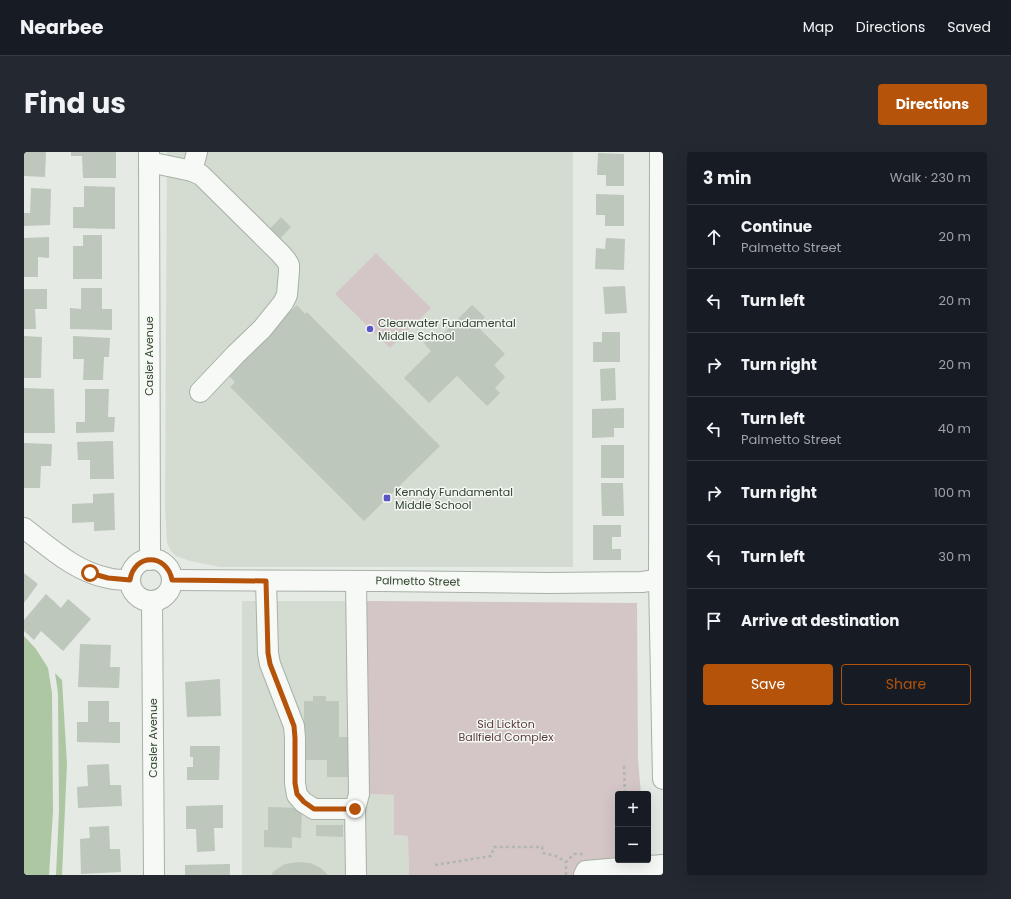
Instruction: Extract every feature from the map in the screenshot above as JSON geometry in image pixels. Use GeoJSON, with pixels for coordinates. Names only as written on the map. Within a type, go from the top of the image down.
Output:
{"type":"FeatureCollection","features":[{"type":"Feature","properties":{"kind":"street"},"geometry":{"type":"LineString","coordinates":[[192,171],[197,152]]}},
{"type":"Feature","properties":{"kind":"street"},"geometry":{"type":"LineString","coordinates":[[660,152],[663,779]]}},
{"type":"Feature","properties":{"kind":"street"},"geometry":{"type":"LineString","coordinates":[[149,157],[201,175],[280,253],[289,265],[287,295],[283,303],[262,329],[200,392]]}},
{"type":"Feature","properties":{"kind":"street","name":"Casler Avenue"},"geometry":{"type":"LineString","coordinates":[[149,157],[150,560]]}},
{"type":"Feature","properties":{"kind":"street"},"geometry":{"type":"LineString","coordinates":[[24,528],[73,564],[90,573],[108,578],[130,580]]}},
{"type":"Feature","properties":{"kind":"street"},"geometry":{"type":"LineString","coordinates":[[150,560],[157,560],[163,563],[168,568],[172,580],[168,592],[164,597],[152,601],[146,601],[139,598],[134,593],[130,580],[131,574],[138,564],[150,560]]}},
{"type":"Feature","properties":{"kind":"street","name":"Palmetto Street"},"geometry":{"type":"LineString","coordinates":[[172,580],[549,583],[642,582],[661,579]]}},
{"type":"Feature","properties":{"kind":"street"},"geometry":{"type":"LineString","coordinates":[[266,581],[268,653],[270,664],[294,726],[295,783],[297,794],[304,802],[314,809],[355,809]]}},
{"type":"Feature","properties":{"kind":"street"},"geometry":{"type":"LineString","coordinates":[[356,581],[359,794],[355,809],[356,875]]}},
{"type":"Feature","properties":{"kind":"street","name":"Casler Avenue"},"geometry":{"type":"LineString","coordinates":[[152,601],[154,875]]}},
{"type":"Feature","properties":{"kind":"street"},"geometry":{"type":"LineString","coordinates":[[584,875],[586,871],[620,872],[663,865]]}},
{"type":"Feature","properties":{"kind":"path"},"geometry":{"type":"LineString","coordinates":[[624,766],[625,791]]}},
{"type":"Feature","properties":{"kind":"path"},"geometry":{"type":"LineString","coordinates":[[434,865],[491,856],[494,847],[542,847],[543,853],[556,856],[566,862]]}},
{"type":"Feature","properties":{"kind":"shaded area","name":"Clearwater Fundamental Middle School"},"geometry":{"type":"Polygon","coordinates":[[[167,152],[573,152],[573,567],[220,567],[190,561],[176,556],[170,550],[167,542],[165,506],[167,152]]]}},
{"type":"Feature","properties":{"kind":"shaded area"},"geometry":{"type":"Polygon","coordinates":[[[242,601],[367,601],[369,794],[394,795],[394,835],[408,836],[409,875],[242,875],[242,601]]]}},
{"type":"Feature","properties":{"kind":"shaded area"},"geometry":{"type":"Polygon","coordinates":[[[24,636],[36,649],[48,668],[52,693],[53,811],[49,875],[24,875],[24,636]]]}},
{"type":"Feature","properties":{"kind":"shaded area"},"geometry":{"type":"Polygon","coordinates":[[[55,673],[62,680],[67,764],[62,875],[56,875],[59,811],[58,693],[55,673]]]}},
{"type":"Feature","properties":{"kind":"green space"},"geometry":{"type":"Polygon","coordinates":[[[376,253],[431,308],[390,348],[335,294],[376,253]]]}},
{"type":"Feature","properties":{"kind":"green space","name":"Sid Lickton Ballfield Complex"},"geometry":{"type":"Polygon","coordinates":[[[367,601],[637,603],[638,759],[641,791],[615,791],[615,863],[624,863],[646,875],[409,875],[408,836],[394,835],[394,795],[369,794],[367,601]]]}},
{"type":"Feature","properties":{"kind":"building"},"geometry":{"type":"Polygon","coordinates":[[[24,152],[46,152],[45,177],[24,176],[24,152]]]}},
{"type":"Feature","properties":{"kind":"building"},"geometry":{"type":"Polygon","coordinates":[[[71,152],[116,152],[116,178],[83,178],[82,156],[71,156],[71,152]]]}},
{"type":"Feature","properties":{"kind":"building"},"geometry":{"type":"Polygon","coordinates":[[[598,153],[624,154],[624,186],[606,186],[606,175],[597,175],[598,153]]]}},
{"type":"Feature","properties":{"kind":"building"},"geometry":{"type":"Polygon","coordinates":[[[84,186],[115,187],[115,229],[73,228],[73,207],[84,207],[84,186]]]}},
{"type":"Feature","properties":{"kind":"building"},"geometry":{"type":"Polygon","coordinates":[[[31,188],[51,189],[50,225],[24,226],[24,213],[30,213],[31,188]]]}},
{"type":"Feature","properties":{"kind":"building"},"geometry":{"type":"Polygon","coordinates":[[[596,194],[624,195],[624,226],[605,226],[605,215],[596,215],[596,194]]]}},
{"type":"Feature","properties":{"kind":"building"},"geometry":{"type":"Polygon","coordinates":[[[281,217],[291,227],[276,243],[266,233],[281,217]]]}},
{"type":"Feature","properties":{"kind":"building"},"geometry":{"type":"Polygon","coordinates":[[[83,235],[102,235],[102,279],[73,279],[73,246],[83,246],[83,235]]]}},
{"type":"Feature","properties":{"kind":"building"},"geometry":{"type":"Polygon","coordinates":[[[49,237],[49,258],[38,257],[38,277],[24,277],[24,238],[49,237]]]}},
{"type":"Feature","properties":{"kind":"building"},"geometry":{"type":"Polygon","coordinates":[[[606,238],[625,239],[624,270],[595,269],[596,248],[605,249],[606,238]]]}},
{"type":"Feature","properties":{"kind":"building"},"geometry":{"type":"Polygon","coordinates":[[[625,286],[627,313],[605,314],[603,287],[625,286]]]}},
{"type":"Feature","properties":{"kind":"building"},"geometry":{"type":"Polygon","coordinates":[[[81,288],[102,288],[102,309],[112,309],[112,330],[70,329],[70,308],[81,309],[81,288]]]}},
{"type":"Feature","properties":{"kind":"building"},"geometry":{"type":"Polygon","coordinates":[[[24,289],[47,289],[47,309],[35,309],[36,329],[24,329],[24,289]]]}},
{"type":"Feature","properties":{"kind":"building"},"geometry":{"type":"Polygon","coordinates":[[[297,305],[305,314],[307,312],[440,446],[364,521],[230,387],[235,382],[227,374],[297,305]]]}},
{"type":"Feature","properties":{"kind":"building"},"geometry":{"type":"Polygon","coordinates":[[[472,305],[485,317],[477,326],[505,354],[494,365],[505,377],[495,388],[500,393],[487,406],[457,376],[429,403],[404,378],[431,351],[424,343],[431,336],[436,341],[472,305]]]}},
{"type":"Feature","properties":{"kind":"building"},"geometry":{"type":"Polygon","coordinates":[[[602,332],[620,332],[620,362],[593,362],[593,342],[602,342],[602,332]]]}},
{"type":"Feature","properties":{"kind":"building"},"geometry":{"type":"Polygon","coordinates":[[[24,336],[42,337],[41,378],[24,378],[24,336]]]}},
{"type":"Feature","properties":{"kind":"building"},"geometry":{"type":"Polygon","coordinates":[[[73,336],[110,338],[109,357],[104,357],[103,380],[83,380],[84,359],[73,359],[73,336]]]}},
{"type":"Feature","properties":{"kind":"building"},"geometry":{"type":"Polygon","coordinates":[[[615,368],[616,400],[601,401],[600,369],[615,368]]]}},
{"type":"Feature","properties":{"kind":"building"},"geometry":{"type":"Polygon","coordinates":[[[24,388],[54,389],[55,433],[24,433],[24,388]]]}},
{"type":"Feature","properties":{"kind":"building"},"geometry":{"type":"Polygon","coordinates":[[[85,389],[109,389],[108,417],[115,417],[114,432],[76,433],[76,422],[85,422],[85,389]]]}},
{"type":"Feature","properties":{"kind":"building"},"geometry":{"type":"Polygon","coordinates":[[[624,408],[624,428],[614,428],[614,437],[592,438],[592,409],[624,408]]]}},
{"type":"Feature","properties":{"kind":"building"},"geometry":{"type":"Polygon","coordinates":[[[113,441],[114,479],[90,479],[90,460],[78,460],[77,442],[113,441]]]}},
{"type":"Feature","properties":{"kind":"building"},"geometry":{"type":"Polygon","coordinates":[[[24,443],[52,444],[51,466],[41,466],[40,488],[24,488],[24,443]]]}},
{"type":"Feature","properties":{"kind":"building"},"geometry":{"type":"Polygon","coordinates":[[[601,445],[624,445],[624,478],[601,478],[601,445]]]}},
{"type":"Feature","properties":{"kind":"building"},"geometry":{"type":"Polygon","coordinates":[[[601,483],[623,483],[624,516],[602,516],[601,483]]]}},
{"type":"Feature","properties":{"kind":"building"},"geometry":{"type":"Polygon","coordinates":[[[114,493],[115,530],[94,531],[94,522],[72,523],[72,504],[93,503],[93,494],[114,493]]]}},
{"type":"Feature","properties":{"kind":"building"},"geometry":{"type":"Polygon","coordinates":[[[593,525],[621,525],[621,537],[612,537],[612,549],[621,549],[621,560],[593,560],[593,525]]]}},
{"type":"Feature","properties":{"kind":"building"},"geometry":{"type":"Polygon","coordinates":[[[24,573],[38,584],[24,603],[24,573]]]}},
{"type":"Feature","properties":{"kind":"building"},"geometry":{"type":"Polygon","coordinates":[[[46,594],[61,608],[68,599],[91,619],[63,651],[41,631],[34,640],[24,631],[24,620],[46,594]]]}},
{"type":"Feature","properties":{"kind":"building"},"geometry":{"type":"Polygon","coordinates":[[[80,644],[111,645],[110,667],[120,667],[119,688],[78,687],[80,644]]]}},
{"type":"Feature","properties":{"kind":"building"},"geometry":{"type":"Polygon","coordinates":[[[220,679],[221,716],[187,717],[185,682],[220,679]]]}},
{"type":"Feature","properties":{"kind":"building"},"geometry":{"type":"Polygon","coordinates":[[[313,696],[326,696],[326,701],[339,701],[339,737],[349,737],[349,777],[327,777],[327,760],[304,760],[304,701],[313,701],[313,696]]]}},
{"type":"Feature","properties":{"kind":"building"},"geometry":{"type":"Polygon","coordinates":[[[88,701],[109,701],[109,722],[120,722],[120,743],[77,742],[77,722],[88,722],[88,701]]]}},
{"type":"Feature","properties":{"kind":"building"},"geometry":{"type":"Polygon","coordinates":[[[190,746],[220,746],[219,780],[187,780],[187,767],[193,767],[193,757],[190,757],[190,746]]]}},
{"type":"Feature","properties":{"kind":"building"},"geometry":{"type":"Polygon","coordinates":[[[109,764],[110,785],[121,785],[122,806],[78,808],[77,787],[88,786],[87,765],[109,764]]]}},
{"type":"Feature","properties":{"kind":"building"},"geometry":{"type":"Polygon","coordinates":[[[223,805],[223,828],[214,828],[215,851],[197,852],[196,829],[186,829],[186,806],[223,805]]]}},
{"type":"Feature","properties":{"kind":"building"},"geometry":{"type":"Polygon","coordinates":[[[268,807],[302,808],[301,838],[292,837],[292,848],[264,847],[264,830],[268,830],[268,807]]]}},
{"type":"Feature","properties":{"kind":"building"},"geometry":{"type":"Polygon","coordinates":[[[316,825],[343,825],[343,837],[316,836],[316,825]]]}},
{"type":"Feature","properties":{"kind":"building"},"geometry":{"type":"Polygon","coordinates":[[[109,826],[110,849],[120,849],[121,872],[81,874],[80,839],[90,838],[89,827],[109,826]]]}},
{"type":"Feature","properties":{"kind":"building"},"geometry":{"type":"Polygon","coordinates":[[[298,862],[310,863],[321,868],[328,875],[271,875],[274,871],[285,864],[298,862]]]}},
{"type":"Feature","properties":{"kind":"building"},"geometry":{"type":"Polygon","coordinates":[[[230,864],[230,875],[185,875],[185,865],[230,864]]]}},
{"type":"Feature","properties":{"kind":"place","name":"Clearwater Fundamental Middle School"},"geometry":{"type":"Point","coordinates":[370,329]}},
{"type":"Feature","properties":{"kind":"place","name":"Kenndy Fundamental Middle School"},"geometry":{"type":"Point","coordinates":[387,498]}},
{"type":"Feature","properties":{"kind":"route"},"geometry":{"type":"LineString","coordinates":[[90,573],[108,578],[130,580],[131,574],[138,564],[144,561],[157,560],[168,568],[172,580],[266,581],[268,653],[270,664],[294,726],[295,783],[297,794],[304,802],[314,809],[355,809]]}}]}
